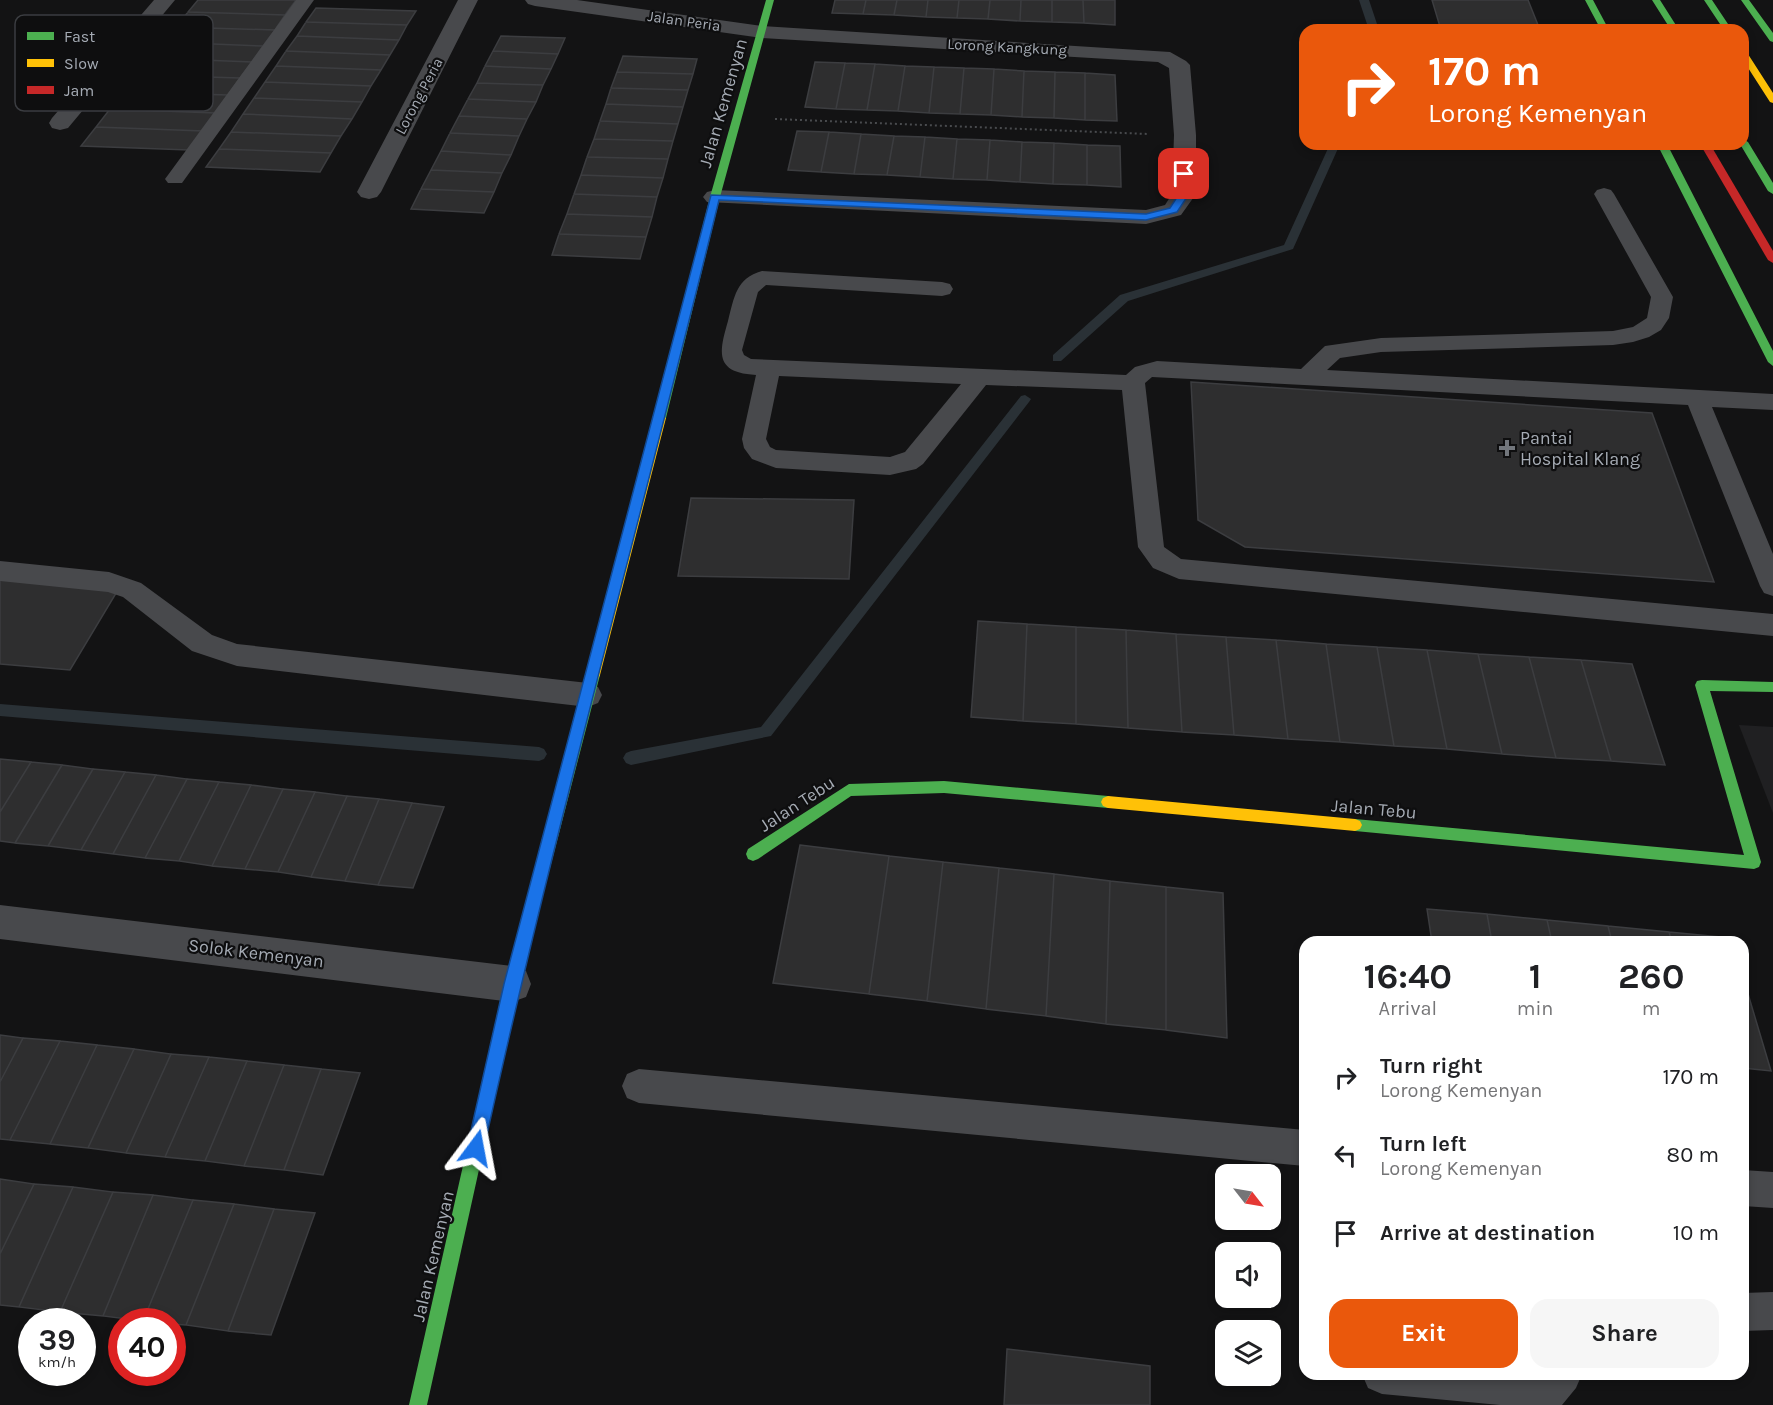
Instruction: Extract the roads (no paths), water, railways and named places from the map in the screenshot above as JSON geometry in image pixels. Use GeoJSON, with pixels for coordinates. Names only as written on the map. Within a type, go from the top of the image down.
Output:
{"type":"FeatureCollection","features":[{"type":"Feature","properties":{"kind":"street"},"geometry":{"type":"LineString","coordinates":[[152,15],[165,0]]}},
{"type":"Feature","properties":{"kind":"street","name":"Lorong Peria"},"geometry":{"type":"LineString","coordinates":[[369,192],[468,0]]}},
{"type":"Feature","properties":{"kind":"street","name":"Jalan Peria"},"geometry":{"type":"LineString","coordinates":[[535,0],[607,5],[762,32]]}},
{"type":"Feature","properties":{"kind":"street","name":"Jalan Kemenyan"},"geometry":{"type":"LineString","coordinates":[[418,1405],[512,984],[715,197],[770,0]]}},
{"type":"Feature","properties":{"kind":"street"},"geometry":{"type":"LineString","coordinates":[[1589,0],[1602,24]]}},
{"type":"Feature","properties":{"kind":"street"},"geometry":{"type":"LineString","coordinates":[[1656,0],[1671,24]]}},
{"type":"Feature","properties":{"kind":"street"},"geometry":{"type":"LineString","coordinates":[[1708,0],[1724,24]]}},
{"type":"Feature","properties":{"kind":"street"},"geometry":{"type":"LineString","coordinates":[[1745,0],[1773,39]]}},
{"type":"Feature","properties":{"kind":"street","name":"Lorong Kangkung"},"geometry":{"type":"LineString","coordinates":[[715,197],[1146,217],[1173,210],[1184,194],[1185,135],[1179,65],[1163,56],[762,32]]}},
{"type":"Feature","properties":{"kind":"street"},"geometry":{"type":"LineString","coordinates":[[1749,62],[1773,99]]}},
{"type":"Feature","properties":{"kind":"street"},"geometry":{"type":"LineString","coordinates":[[60,123],[70,111]]}},
{"type":"Feature","properties":{"kind":"street"},"geometry":{"type":"LineString","coordinates":[[1665,150],[1773,363]]}},
{"type":"Feature","properties":{"kind":"street"},"geometry":{"type":"LineString","coordinates":[[1709,150],[1773,260]]}},
{"type":"Feature","properties":{"kind":"street"},"geometry":{"type":"LineString","coordinates":[[1748,150],[1773,190]]}},
{"type":"Feature","properties":{"kind":"street","name":"Jalan Tebu"},"geometry":{"type":"LineString","coordinates":[[753,854],[849,790],[944,787],[1754,862],[1702,685],[1773,687]]}},
{"type":"Feature","properties":{"kind":"street","name":"Solok Kemenyan"},"geometry":{"type":"LineString","coordinates":[[0,922],[512,984]]}},
{"type":"Feature","properties":{"kind":"lane"},"geometry":{"type":"LineString","coordinates":[[175,179],[305,0]]}},
{"type":"Feature","properties":{"kind":"lane"},"geometry":{"type":"LineString","coordinates":[[1306,377],[1333,351],[1381,345],[1612,338],[1646,333],[1661,315],[1662,297],[1604,194]]}},
{"type":"Feature","properties":{"kind":"lane"},"geometry":{"type":"LineString","coordinates":[[942,289],[762,278],[747,290],[731,350],[733,358],[740,364],[769,369],[1133,384]]}},
{"type":"Feature","properties":{"kind":"lane"},"geometry":{"type":"LineString","coordinates":[[769,369],[754,439],[756,448],[764,456],[776,459],[890,466],[907,463],[914,458],[979,377]]}},
{"type":"Feature","properties":{"kind":"lane"},"geometry":{"type":"LineString","coordinates":[[1773,402],[1157,369],[1145,370],[1136,376],[1133,384],[1151,547],[1156,557],[1166,565],[1191,570],[1773,625]]}},
{"type":"Feature","properties":{"kind":"lane"},"geometry":{"type":"LineString","coordinates":[[1697,398],[1773,586]]}},
{"type":"Feature","properties":{"kind":"lane"},"geometry":{"type":"LineString","coordinates":[[0,571],[109,582],[125,586],[202,643],[237,655],[588,695]]}},
{"type":"Feature","properties":{"kind":"lane"},"geometry":{"type":"LineString","coordinates":[[639,1086],[1299,1147]]}},
{"type":"Feature","properties":{"kind":"lane"},"geometry":{"type":"LineString","coordinates":[[1749,1189],[1773,1191]]}},
{"type":"Feature","properties":{"kind":"lane"},"geometry":{"type":"LineString","coordinates":[[1749,1312],[1773,1311]]}},
{"type":"Feature","properties":{"kind":"lane"},"geometry":{"type":"LineString","coordinates":[[1445,1380],[1550,1390],[1558,1380]]}},
{"type":"Feature","properties":{"kind":"waterway"},"geometry":{"type":"LineString","coordinates":[[1364,0],[1372,24]]}},
{"type":"Feature","properties":{"kind":"waterway"},"geometry":{"type":"LineString","coordinates":[[1057,358],[1124,298],[1289,247],[1332,150]]}},
{"type":"Feature","properties":{"kind":"waterway"},"geometry":{"type":"LineString","coordinates":[[631,758],[766,732],[1025,399]]}},
{"type":"Feature","properties":{"kind":"waterway"},"geometry":{"type":"LineString","coordinates":[[0,710],[539,754]]}},
{"type":"Feature","properties":{"kind":"place","name":"Pantai Hospital Klang"},"geometry":{"type":"Point","coordinates":[1507,448]}}]}
